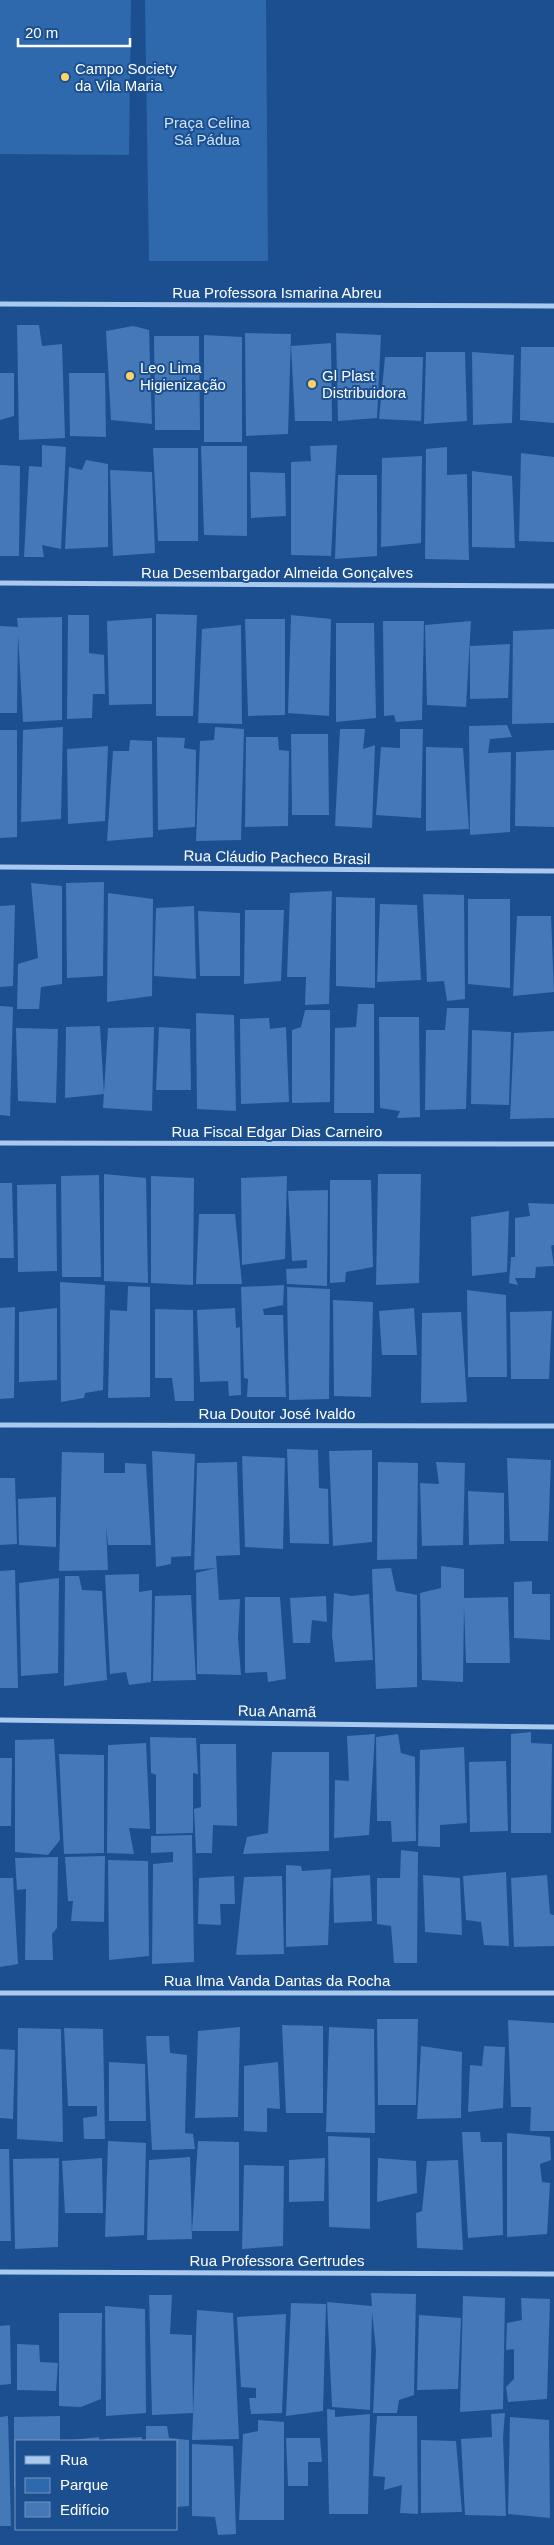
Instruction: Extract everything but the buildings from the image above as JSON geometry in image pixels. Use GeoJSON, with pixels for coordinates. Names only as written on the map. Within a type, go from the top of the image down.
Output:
{"type":"FeatureCollection","features":[{"type":"Feature","properties":{"kind":"street","name":"Rua Professora Ismarina Abreu"},"geometry":{"type":"LineString","coordinates":[[0,304],[554,306]]}},
{"type":"Feature","properties":{"kind":"street","name":"Rua Desembargador Almeida Gonçalves"},"geometry":{"type":"LineString","coordinates":[[0,583],[554,586]]}},
{"type":"Feature","properties":{"kind":"street","name":"Rua Cláudio Pacheco Brasil"},"geometry":{"type":"LineString","coordinates":[[0,866],[554,872]]}},
{"type":"Feature","properties":{"kind":"street","name":"Rua Fiscal Edgar Dias Carneiro"},"geometry":{"type":"LineString","coordinates":[[0,1143],[554,1144]]}},
{"type":"Feature","properties":{"kind":"street","name":"Rua Doutor José Ivaldo"},"geometry":{"type":"LineString","coordinates":[[0,1425],[554,1426]]}},
{"type":"Feature","properties":{"kind":"street","name":"Rua Anamã"},"geometry":{"type":"LineString","coordinates":[[0,1720],[554,1727]]}},
{"type":"Feature","properties":{"kind":"street","name":"Rua Ilma Vanda Dantas da Rocha"},"geometry":{"type":"LineString","coordinates":[[0,1993],[554,1993]]}},
{"type":"Feature","properties":{"kind":"street","name":"Rua Professora Gertrudes"},"geometry":{"type":"LineString","coordinates":[[0,2272],[554,2274]]}},
{"type":"Feature","properties":{"kind":"green space","name":"Campo Society da Vila Maria"},"geometry":{"type":"Polygon","coordinates":[[[0,0],[131,0],[129,155],[0,154],[0,0]]]}},
{"type":"Feature","properties":{"kind":"green space","name":"Praça Celina Sá Pádua"},"geometry":{"type":"Polygon","coordinates":[[[145,0],[266,0],[268,261],[149,261],[145,0]]]}},
{"type":"Feature","properties":{"kind":"place","name":"Campo Society da Vila Maria"},"geometry":{"type":"Point","coordinates":[65,77]}},
{"type":"Feature","properties":{"kind":"place","name":"Leo Lima Higienização"},"geometry":{"type":"Point","coordinates":[130,376]}},
{"type":"Feature","properties":{"kind":"place","name":"Gl Plast Distribuidora"},"geometry":{"type":"Point","coordinates":[312,384]}}]}
